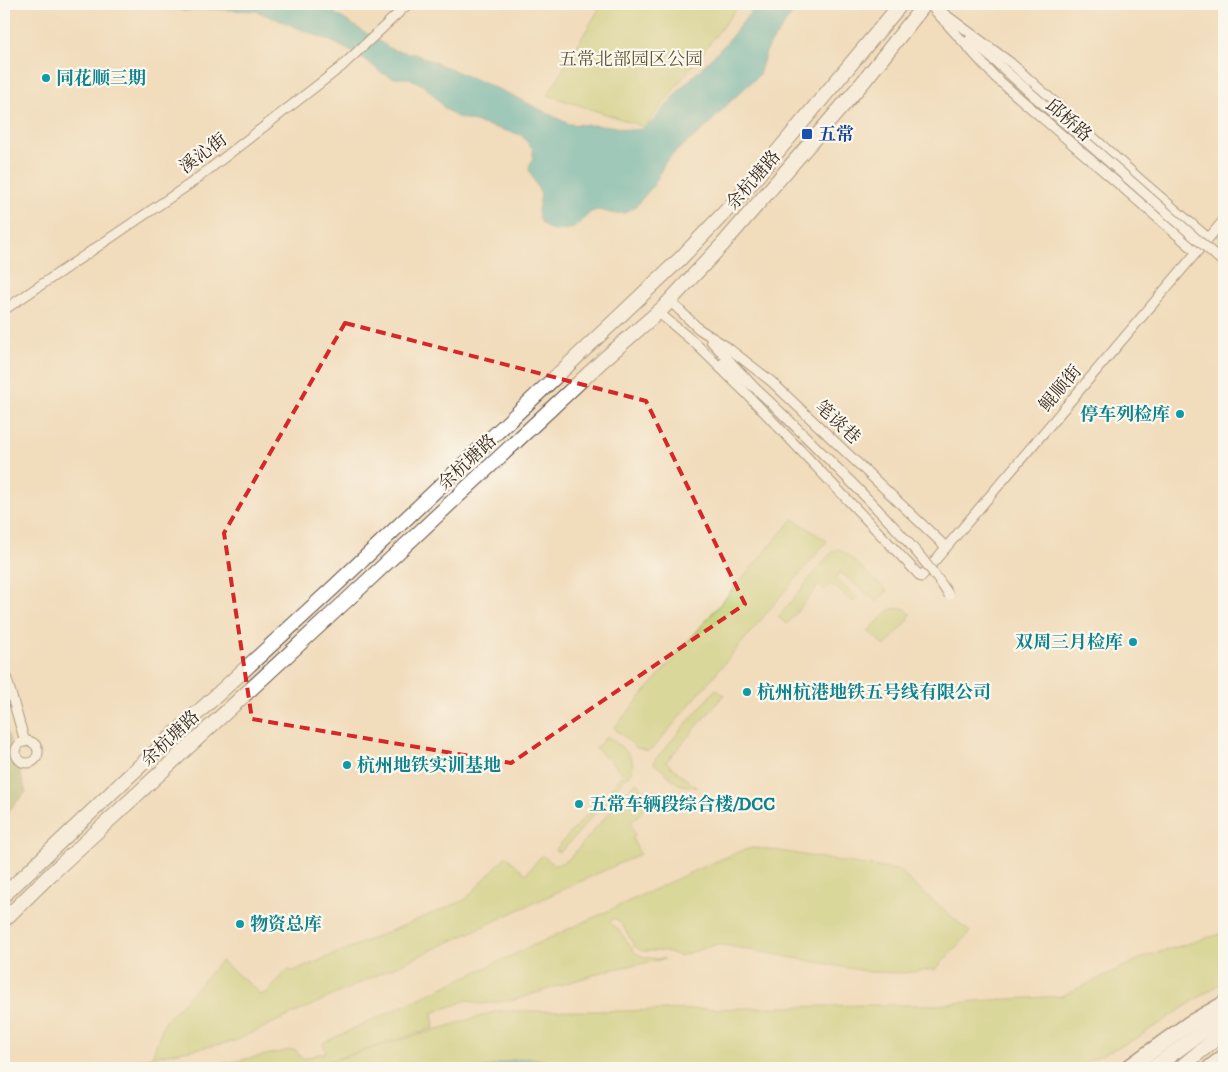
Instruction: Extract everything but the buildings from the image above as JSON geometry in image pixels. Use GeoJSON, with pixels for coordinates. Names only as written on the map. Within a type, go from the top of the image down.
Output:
{"type":"FeatureCollection","features":[{"type":"Feature","properties":{"kind":"highway"},"geometry":{"type":"LineString","coordinates":[[1128,1068],[1189,1024],[1224,1004]]}},
{"type":"Feature","properties":{"kind":"highway"},"geometry":{"type":"LineString","coordinates":[[1210,1068],[1224,1057]]}},
{"type":"Feature","properties":{"kind":"main road","name":"余杭塘路"},"geometry":{"type":"LineString","coordinates":[[4,895],[680,259],[742,194],[901,4]]}},
{"type":"Feature","properties":{"kind":"main road","name":"余杭塘路"},"geometry":{"type":"LineString","coordinates":[[4,920],[52,872],[602,361],[658,312],[723,244],[851,96],[925,4]]}},
{"type":"Feature","properties":{"kind":"main road"},"geometry":{"type":"LineString","coordinates":[[1152,1068],[1224,1016]]}},
{"type":"Feature","properties":{"kind":"main road"},"geometry":{"type":"LineString","coordinates":[[1180,1068],[1224,1032]]}},
{"type":"Feature","properties":{"kind":"street","name":"溪沁街"},"geometry":{"type":"LineString","coordinates":[[4,310],[190,184],[352,57],[408,4]]}},
{"type":"Feature","properties":{"kind":"street","name":"邱桥路"},"geometry":{"type":"LineString","coordinates":[[930,4],[1224,263]]}},
{"type":"Feature","properties":{"kind":"street","name":"邱桥路"},"geometry":{"type":"LineString","coordinates":[[930,4],[1011,63],[1208,238]]}},
{"type":"Feature","properties":{"kind":"street","name":"邱桥路"},"geometry":{"type":"LineString","coordinates":[[930,4],[995,77],[1196,251]]}},
{"type":"Feature","properties":{"kind":"street","name":"鲲顺街"},"geometry":{"type":"LineString","coordinates":[[921,577],[1224,220]]}},
{"type":"Feature","properties":{"kind":"street","name":"笔谈巷"},"geometry":{"type":"LineString","coordinates":[[670,300],[913,546],[935,573],[949,595]]}},
{"type":"Feature","properties":{"kind":"street","name":"笔谈巷"},"geometry":{"type":"LineString","coordinates":[[658,312],[696,344],[755,388]]}},
{"type":"Feature","properties":{"kind":"street","name":"笔谈巷"},"geometry":{"type":"LineString","coordinates":[[699,329],[727,347],[772,382],[946,547]]}},
{"type":"Feature","properties":{"kind":"street","name":"笔谈巷"},"geometry":{"type":"LineString","coordinates":[[696,344],[745,392],[921,577]]}},
{"type":"Feature","properties":{"kind":"street"},"geometry":{"type":"LineString","coordinates":[[4,668],[25,742]]}},
{"type":"Feature","properties":{"kind":"highlighted area"},"geometry":{"type":"Polygon","coordinates":[[[345,323],[646,401],[745,604],[511,763],[252,719],[224,533],[345,323]]]}},
{"type":"Feature","properties":{"kind":"green space","name":"五常北部园区公园"},"geometry":{"type":"Polygon","coordinates":[[[602,4],[740,4],[645,127],[548,95],[602,4]]]}},
{"type":"Feature","properties":{"kind":"green space"},"geometry":{"type":"Polygon","coordinates":[[[793,519],[827,541],[655,746],[648,751],[637,748],[614,728],[793,519]]]}},
{"type":"Feature","properties":{"kind":"green space"},"geometry":{"type":"Polygon","coordinates":[[[838,549],[842,550],[887,591],[877,602],[840,572],[835,579],[858,598],[853,602],[831,584],[825,590],[819,585],[787,624],[778,617],[832,552],[838,549]]]}},
{"type":"Feature","properties":{"kind":"green space"},"geometry":{"type":"Polygon","coordinates":[[[891,609],[905,609],[911,614],[905,624],[885,646],[868,631],[891,609]]]}},
{"type":"Feature","properties":{"kind":"green space"},"geometry":{"type":"Polygon","coordinates":[[[716,689],[724,695],[666,762],[697,788],[678,784],[654,761],[716,689]]]}},
{"type":"Feature","properties":{"kind":"green space"},"geometry":{"type":"Polygon","coordinates":[[[4,722],[26,792],[4,816],[4,722]]]}},
{"type":"Feature","properties":{"kind":"green space"},"geometry":{"type":"Polygon","coordinates":[[[607,736],[622,747],[630,756],[633,766],[631,772],[564,849],[558,852],[555,850],[624,774],[596,748],[607,736]]]}},
{"type":"Feature","properties":{"kind":"green space"},"geometry":{"type":"Polygon","coordinates":[[[636,782],[654,798],[631,823],[635,836],[632,838],[640,854],[232,1042],[152,1057],[164,1023],[221,961],[257,990],[258,995],[268,992],[287,970],[294,971],[465,900],[506,856],[526,874],[542,855],[555,864],[565,862],[636,782]]]}},
{"type":"Feature","properties":{"kind":"green space"},"geometry":{"type":"Polygon","coordinates":[[[752,848],[901,871],[913,884],[970,932],[936,969],[903,973],[870,972],[718,944],[679,956],[666,951],[642,951],[635,947],[623,926],[615,918],[609,922],[619,930],[635,953],[646,958],[665,959],[609,970],[514,1000],[480,1004],[468,1000],[432,1013],[434,1028],[324,1063],[498,1011],[627,1011],[937,1005],[1062,996],[1146,956],[1224,933],[1224,981],[1137,1038],[1075,1068],[202,1068],[295,1049],[302,1059],[326,1052],[323,1043],[694,871],[752,848]]]}},
{"type":"Feature","properties":{"kind":"green space"},"geometry":{"type":"Polygon","coordinates":[[[152,1057],[148,1068],[100,1067],[152,1057]]]}},
{"type":"Feature","properties":{"kind":"water"},"geometry":{"type":"Polygon","coordinates":[[[174,4],[320,4],[393,50],[415,54],[501,90],[569,124],[611,126],[629,130],[642,129],[652,122],[681,88],[727,42],[757,4],[799,4],[767,49],[759,75],[705,128],[673,154],[665,163],[654,185],[636,206],[625,213],[615,214],[598,210],[591,212],[574,228],[555,231],[545,227],[539,219],[538,210],[541,195],[529,170],[533,159],[533,149],[521,135],[457,117],[445,109],[431,92],[421,84],[409,78],[395,78],[381,73],[365,59],[335,43],[256,11],[206,9],[183,11],[176,8],[174,4]]]}},
{"type":"Feature","properties":{"kind":"water"},"geometry":{"type":"Polygon","coordinates":[[[529,1058],[593,1068],[485,1068],[512,1060],[529,1058]]]}},
{"type":"Feature","properties":{"kind":"place","name":"同花顺三期"},"geometry":{"type":"Point","coordinates":[46,78]}},
{"type":"Feature","properties":{"kind":"place","name":"五常"},"geometry":{"type":"Point","coordinates":[807,134]}},
{"type":"Feature","properties":{"kind":"place","name":"停车列检库"},"geometry":{"type":"Point","coordinates":[1180,414]}},
{"type":"Feature","properties":{"kind":"place","name":"双周三月检库"},"geometry":{"type":"Point","coordinates":[1133,642]}},
{"type":"Feature","properties":{"kind":"place","name":"杭州杭港地铁五号线有限公司"},"geometry":{"type":"Point","coordinates":[747,692]}},
{"type":"Feature","properties":{"kind":"place","name":"杭州地铁实训基地"},"geometry":{"type":"Point","coordinates":[347,765]}},
{"type":"Feature","properties":{"kind":"place","name":"五常车辆段综合楼/DCC"},"geometry":{"type":"Point","coordinates":[579,804]}},
{"type":"Feature","properties":{"kind":"place","name":"物资总库"},"geometry":{"type":"Point","coordinates":[240,924]}}]}
